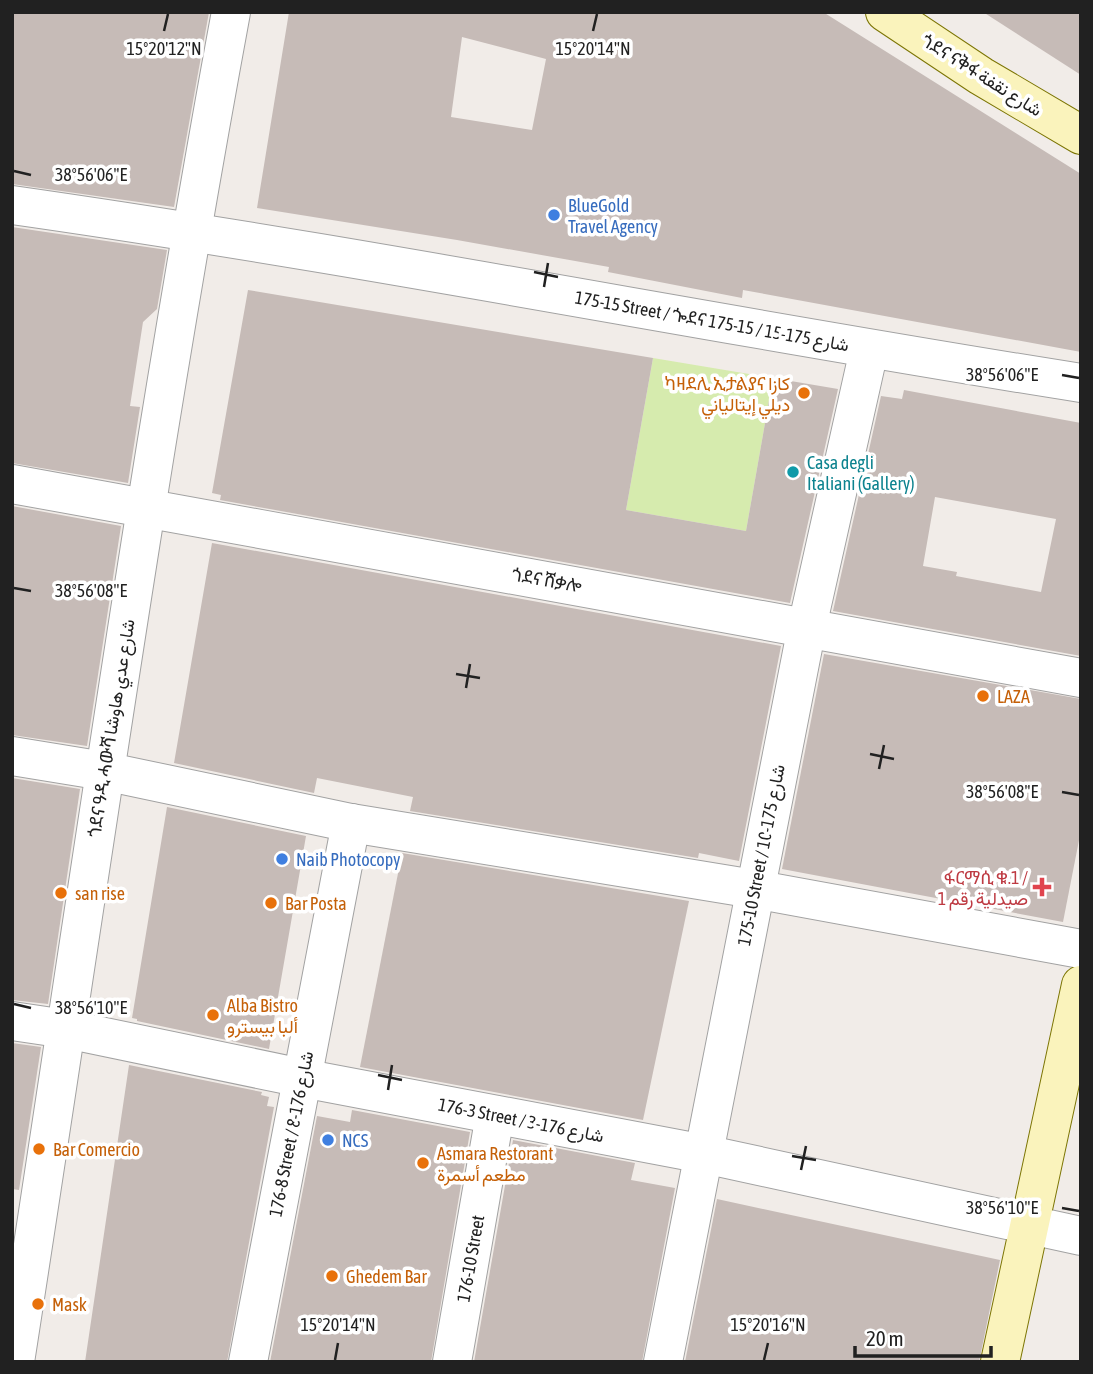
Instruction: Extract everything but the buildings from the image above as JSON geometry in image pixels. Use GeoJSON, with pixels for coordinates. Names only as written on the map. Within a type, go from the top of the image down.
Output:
{"type":"FeatureCollection","features":[{"type":"Feature","properties":{"kind":"main road","name":"ጎደና ናቅፋ شارع نقفة"},"geometry":{"type":"LineString","coordinates":[[885,12],[981,76],[1081,135]]}},
{"type":"Feature","properties":{"kind":"main road"},"geometry":{"type":"LineString","coordinates":[[1000,1362],[1081,985]]}},
{"type":"Feature","properties":{"kind":"street","name":"ጎደና ዓዲ ሓውሻ شارع عدي هاوشا"},"geometry":{"type":"LineString","coordinates":[[15,1362],[146,508],[191,230],[231,12]]}},
{"type":"Feature","properties":{"kind":"street","name":"175-15 Street / ጐደና 175-15 / شارع 175-15"},"geometry":{"type":"LineString","coordinates":[[12,205],[191,230],[869,350],[1081,383]]}},
{"type":"Feature","properties":{"kind":"street","name":"175-10 Street / شارع 175-10"},"geometry":{"type":"LineString","coordinates":[[663,1362],[807,627],[869,350]]}},
{"type":"Feature","properties":{"kind":"street","name":"ጎደና ሸቃሎ"},"geometry":{"type":"LineString","coordinates":[[12,484],[1081,678]]}},
{"type":"Feature","properties":{"kind":"street"},"geometry":{"type":"LineString","coordinates":[[12,757],[104,771],[351,823],[754,889],[1081,949]]}},
{"type":"Feature","properties":{"kind":"street","name":"176-8 Street / شارع 176-8"},"geometry":{"type":"LineString","coordinates":[[248,1362],[351,823]]}},
{"type":"Feature","properties":{"kind":"street","name":"176-3 Street / شارع 176-3"},"geometry":{"type":"LineString","coordinates":[[12,1021],[704,1154],[1081,1236]]}},
{"type":"Feature","properties":{"kind":"street","name":"176-10 Street"},"geometry":{"type":"LineString","coordinates":[[452,1362],[495,1115]]}},
{"type":"Feature","properties":{"kind":"green space"},"geometry":{"type":"Polygon","coordinates":[[[653,358],[773,378],[746,531],[626,510],[653,358]]]}},
{"type":"Feature","properties":{"kind":"place","name":"BlueGold Travel Agency"},"geometry":{"type":"Point","coordinates":[554,215]}},
{"type":"Feature","properties":{"kind":"place","name":"ካዛደሊ ኢታልያና كازا ديلي إيتالياني"},"geometry":{"type":"Point","coordinates":[804,393]}},
{"type":"Feature","properties":{"kind":"place","name":"Casa degli Italiani (Gallery)"},"geometry":{"type":"Point","coordinates":[793,472]}},
{"type":"Feature","properties":{"kind":"place","name":"LAZA"},"geometry":{"type":"Point","coordinates":[983,696]}},
{"type":"Feature","properties":{"kind":"place","name":"Naib Photocopy"},"geometry":{"type":"Point","coordinates":[282,859]}},
{"type":"Feature","properties":{"kind":"place","name":"ፋርማሲ ቁ.1 / صيدلية رقم 1"},"geometry":{"type":"Point","coordinates":[1042,887]}},
{"type":"Feature","properties":{"kind":"place","name":"san rise"},"geometry":{"type":"Point","coordinates":[61,893]}},
{"type":"Feature","properties":{"kind":"place","name":"Bar Posta"},"geometry":{"type":"Point","coordinates":[271,903]}},
{"type":"Feature","properties":{"kind":"place","name":"Alba Bistro ألبا بيسترو"},"geometry":{"type":"Point","coordinates":[213,1015]}},
{"type":"Feature","properties":{"kind":"place","name":"NCS"},"geometry":{"type":"Point","coordinates":[328,1140]}},
{"type":"Feature","properties":{"kind":"place","name":"Bar Comercio"},"geometry":{"type":"Point","coordinates":[39,1149]}},
{"type":"Feature","properties":{"kind":"place","name":"Asmara Restorant مطعم أسمرة"},"geometry":{"type":"Point","coordinates":[423,1163]}},
{"type":"Feature","properties":{"kind":"place","name":"Ghedem Bar"},"geometry":{"type":"Point","coordinates":[332,1276]}},
{"type":"Feature","properties":{"kind":"place","name":"Mask"},"geometry":{"type":"Point","coordinates":[38,1304]}}]}
